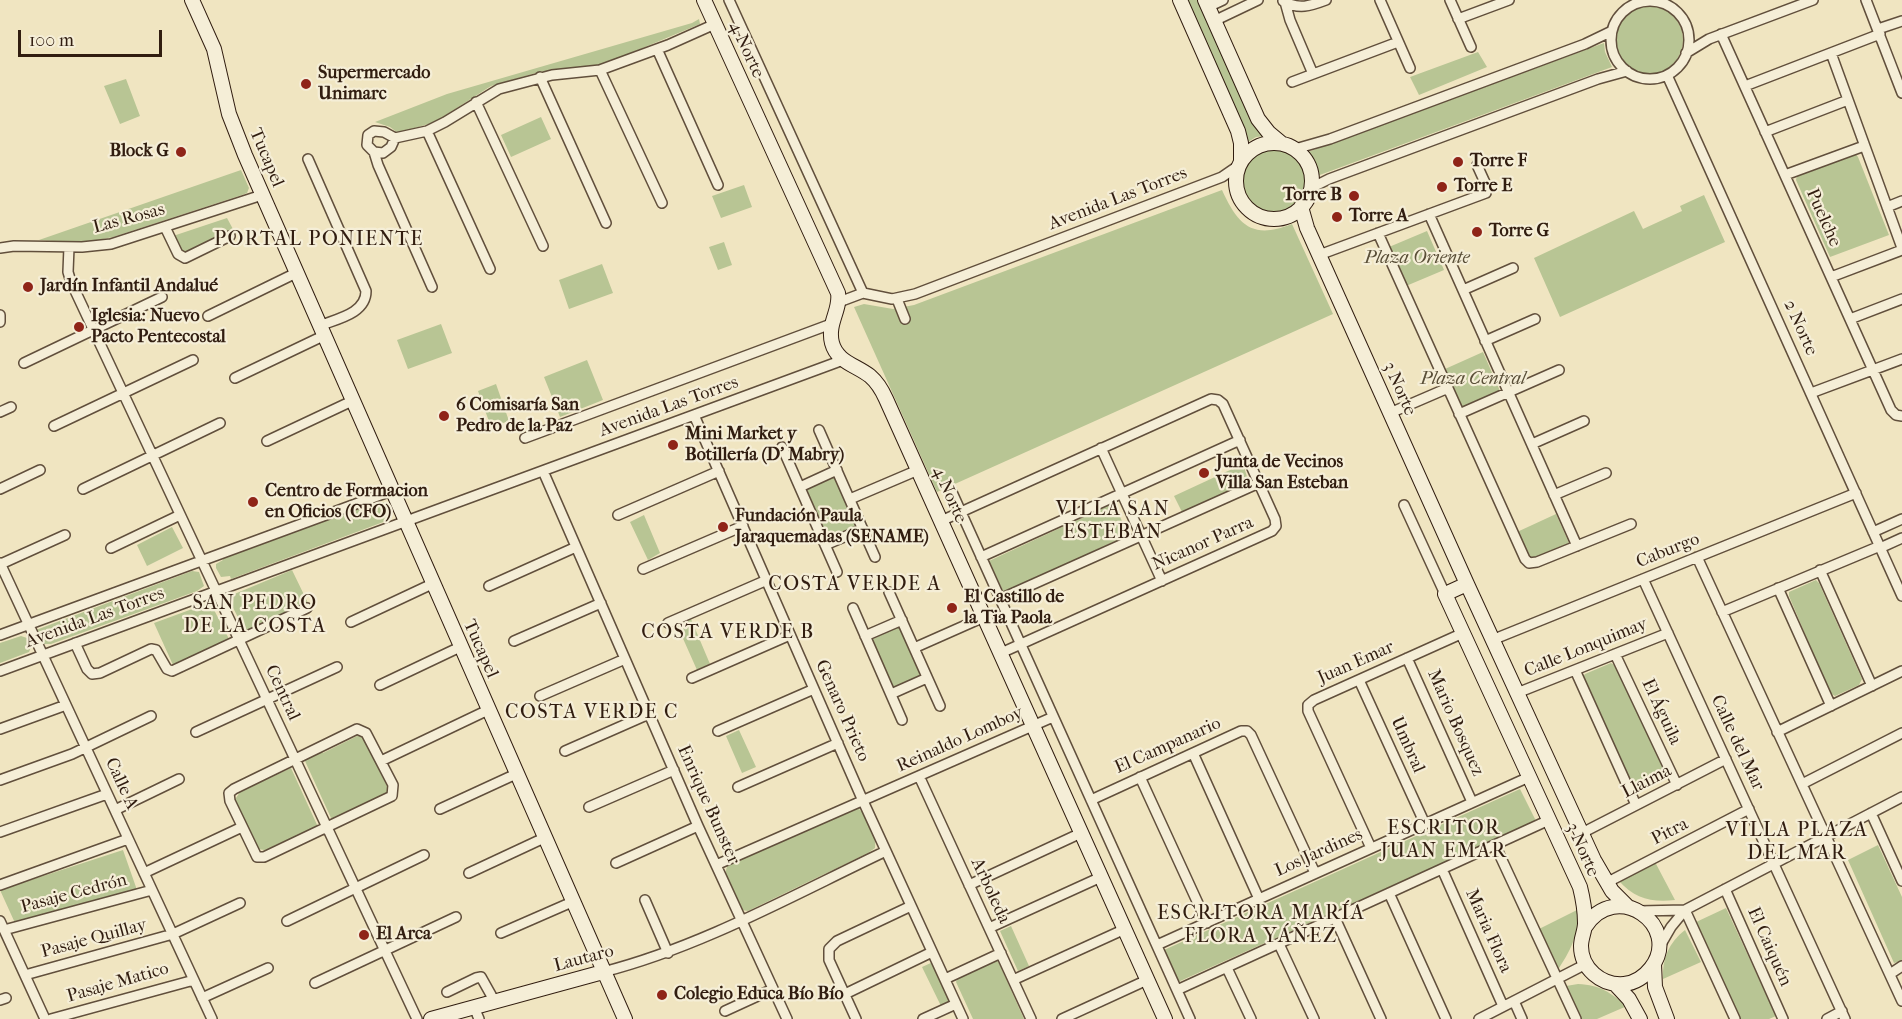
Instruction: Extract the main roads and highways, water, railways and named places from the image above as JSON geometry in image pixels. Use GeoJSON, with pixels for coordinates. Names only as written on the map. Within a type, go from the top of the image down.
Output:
{"type":"FeatureCollection","features":[{"type":"Feature","properties":{"kind":"place","name":"Supermercado Unimarc"},"geometry":{"type":"Point","coordinates":[306,84]}},
{"type":"Feature","properties":{"kind":"place","name":"Block G"},"geometry":{"type":"Point","coordinates":[181,152]}},
{"type":"Feature","properties":{"kind":"place","name":"Torre F"},"geometry":{"type":"Point","coordinates":[1458,162]}},
{"type":"Feature","properties":{"kind":"place","name":"Torre E"},"geometry":{"type":"Point","coordinates":[1442,187]}},
{"type":"Feature","properties":{"kind":"place","name":"Torre B"},"geometry":{"type":"Point","coordinates":[1354,196]}},
{"type":"Feature","properties":{"kind":"place","name":"Torre A"},"geometry":{"type":"Point","coordinates":[1337,217]}},
{"type":"Feature","properties":{"kind":"place","name":"Torre G"},"geometry":{"type":"Point","coordinates":[1477,232]}},
{"type":"Feature","properties":{"kind":"place","name":"Jardín Infantil Andalué"},"geometry":{"type":"Point","coordinates":[28,287]}},
{"type":"Feature","properties":{"kind":"place","name":"Iglesia: Nuevo Pacto Pentecostal"},"geometry":{"type":"Point","coordinates":[79,327]}},
{"type":"Feature","properties":{"kind":"place","name":"6 Comisaría San Pedro de la Paz"},"geometry":{"type":"Point","coordinates":[444,416]}},
{"type":"Feature","properties":{"kind":"place","name":"Mini Market y Botillería (D' Mabry)"},"geometry":{"type":"Point","coordinates":[673,445]}},
{"type":"Feature","properties":{"kind":"place","name":"Junta de Vecinos Villa San Esteban"},"geometry":{"type":"Point","coordinates":[1204,473]}},
{"type":"Feature","properties":{"kind":"place","name":"Centro de Formacion en Oficios (CFO)"},"geometry":{"type":"Point","coordinates":[253,502]}},
{"type":"Feature","properties":{"kind":"place","name":"Fundación Paula Jaraquemadas (SENAME)"},"geometry":{"type":"Point","coordinates":[723,527]}},
{"type":"Feature","properties":{"kind":"place","name":"El Castillo de la Tia Paola"},"geometry":{"type":"Point","coordinates":[952,608]}},
{"type":"Feature","properties":{"kind":"place","name":"El Arca"},"geometry":{"type":"Point","coordinates":[364,935]}},
{"type":"Feature","properties":{"kind":"place","name":"Colegio Educa Bío Bío"},"geometry":{"type":"Point","coordinates":[662,995]}},
{"type":"Feature","properties":{"kind":"district","name":"PORTAL PONIENTE"},"geometry":{"type":"Point","coordinates":[319,240]}},
{"type":"Feature","properties":{"kind":"district","name":"VILLA SAN ESTEBAN"},"geometry":{"type":"Point","coordinates":[1113,522]}},
{"type":"Feature","properties":{"kind":"district","name":"COSTA VERDE A"},"geometry":{"type":"Point","coordinates":[855,585]}},
{"type":"Feature","properties":{"kind":"district","name":"SAN PEDRO DE LA COSTA"},"geometry":{"type":"Point","coordinates":[255,616]}},
{"type":"Feature","properties":{"kind":"district","name":"COSTA VERDE B"},"geometry":{"type":"Point","coordinates":[728,633]}},
{"type":"Feature","properties":{"kind":"district","name":"COSTA VERDE C"},"geometry":{"type":"Point","coordinates":[592,713]}},
{"type":"Feature","properties":{"kind":"district","name":"ESCRITOR JUAN EMAR"},"geometry":{"type":"Point","coordinates":[1444,840]}},
{"type":"Feature","properties":{"kind":"district","name":"VILLA PLAZA DEL MAR"},"geometry":{"type":"Point","coordinates":[1797,842]}},
{"type":"Feature","properties":{"kind":"district","name":"ESCRITORA MARÍA FLORA YÁÑEZ"},"geometry":{"type":"Point","coordinates":[1261,926]}},
{"type":"Feature","properties":{"kind":"park label","name":"Plaza Oriente"},"geometry":{"type":"Point","coordinates":[1417,259]}},
{"type":"Feature","properties":{"kind":"park label","name":"Plaza Central"},"geometry":{"type":"Point","coordinates":[1473,380]}}]}
